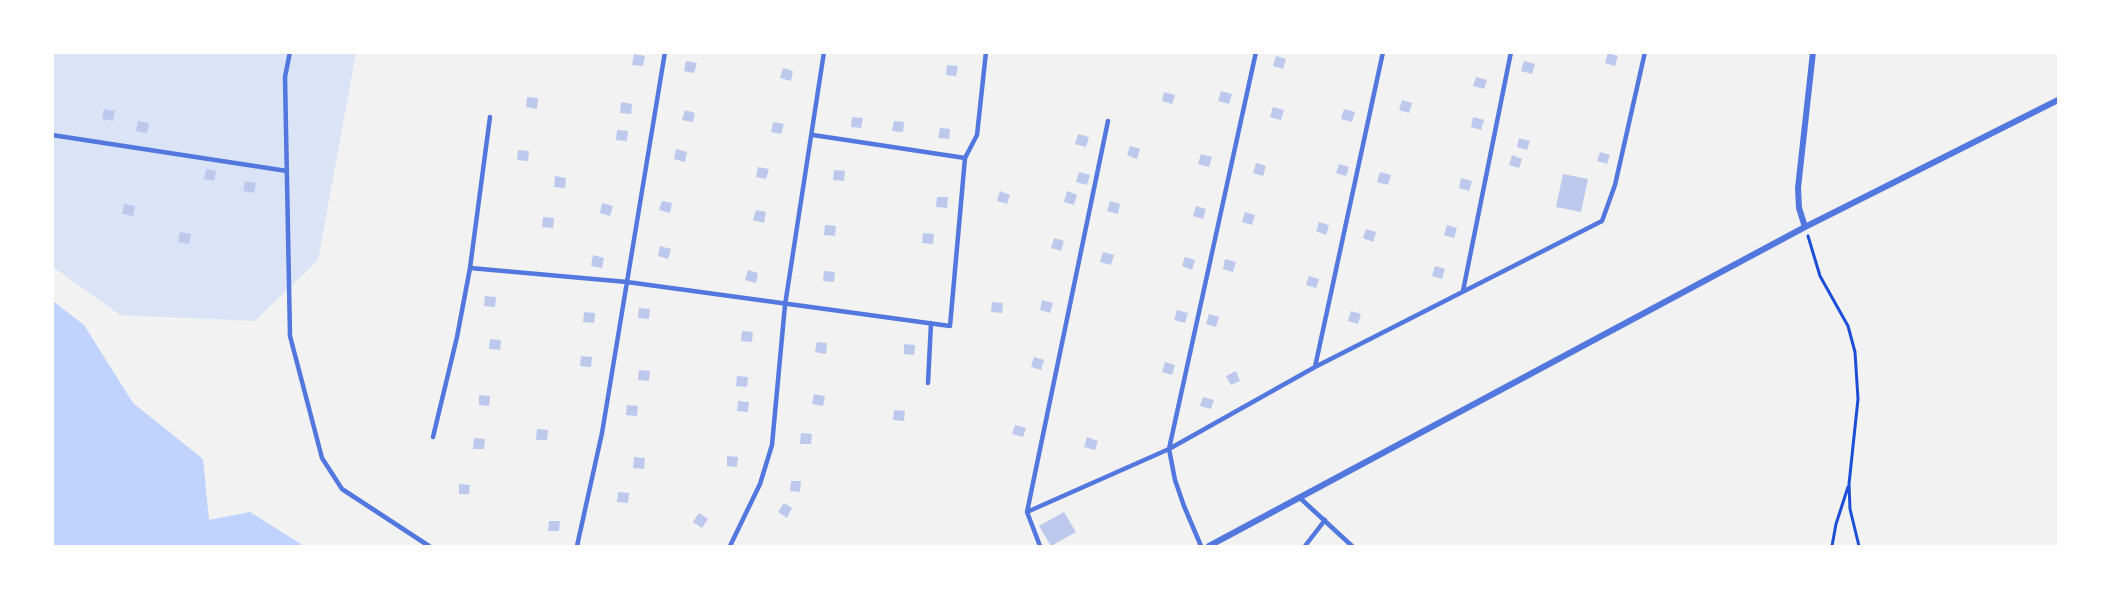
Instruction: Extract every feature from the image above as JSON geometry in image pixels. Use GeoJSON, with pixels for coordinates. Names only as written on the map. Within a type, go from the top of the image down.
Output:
{"type":"FeatureCollection","features":[{"type":"Feature","properties":{"kind":"street"},"geometry":{"type":"LineString","coordinates":[[1805,227],[1799,208],[1798,188],[1814,52]]}},
{"type":"Feature","properties":{"kind":"street"},"geometry":{"type":"LineString","coordinates":[[1209,546],[1805,227],[2058,100]]}},
{"type":"Feature","properties":{"kind":"lane"},"geometry":{"type":"LineString","coordinates":[[290,52],[285,77],[290,336],[322,458],[342,489],[429,546]]}},
{"type":"Feature","properties":{"kind":"lane"},"geometry":{"type":"LineString","coordinates":[[577,546],[602,433],[665,52]]}},
{"type":"Feature","properties":{"kind":"lane"},"geometry":{"type":"LineString","coordinates":[[730,546],[760,484],[772,445],[785,305],[824,52]]}},
{"type":"Feature","properties":{"kind":"lane"},"geometry":{"type":"LineString","coordinates":[[470,268],[627,282],[950,326],[965,158],[976,135],[986,52]]}},
{"type":"Feature","properties":{"kind":"lane"},"geometry":{"type":"LineString","coordinates":[[1201,546],[1175,480],[1169,450],[1256,52]]}},
{"type":"Feature","properties":{"kind":"lane"},"geometry":{"type":"LineString","coordinates":[[1315,367],[1383,52]]}},
{"type":"Feature","properties":{"kind":"lane"},"geometry":{"type":"LineString","coordinates":[[1463,291],[1511,52]]}},
{"type":"Feature","properties":{"kind":"lane"},"geometry":{"type":"LineString","coordinates":[[1027,512],[1169,450],[1315,367],[1602,221],[1615,185],[1645,52]]}},
{"type":"Feature","properties":{"kind":"lane"},"geometry":{"type":"LineString","coordinates":[[433,437],[457,338],[470,268],[490,117]]}},
{"type":"Feature","properties":{"kind":"lane"},"geometry":{"type":"LineString","coordinates":[[1040,546],[1027,512],[1108,121]]}},
{"type":"Feature","properties":{"kind":"lane"},"geometry":{"type":"LineString","coordinates":[[52,135],[287,171]]}},
{"type":"Feature","properties":{"kind":"lane"},"geometry":{"type":"LineString","coordinates":[[813,135],[965,158]]}},
{"type":"Feature","properties":{"kind":"lane"},"geometry":{"type":"LineString","coordinates":[[928,383],[931,323]]}},
{"type":"Feature","properties":{"kind":"lane"},"geometry":{"type":"LineString","coordinates":[[1300,498],[1352,546]]}},
{"type":"Feature","properties":{"kind":"lane"},"geometry":{"type":"LineString","coordinates":[[1305,546],[1325,520]]}},
{"type":"Feature","properties":{"kind":"path"},"geometry":{"type":"LineString","coordinates":[[1805,227],[1820,276],[1848,326],[1855,352],[1858,399],[1849,484],[1850,509],[1859,546]]}},
{"type":"Feature","properties":{"kind":"path"},"geometry":{"type":"LineString","coordinates":[[1832,546],[1836,524],[1849,484]]}},
{"type":"Feature","properties":{"kind":"shaded area"},"geometry":{"type":"Polygon","coordinates":[[[53,53],[356,53],[318,260],[255,321],[120,315],[53,267],[53,53]]]}},
{"type":"Feature","properties":{"kind":"water"},"geometry":{"type":"Polygon","coordinates":[[[53,301],[84,325],[133,403],[203,459],[209,520],[250,512],[304,546],[53,546],[53,301]]]}},
{"type":"Feature","properties":{"kind":"building"},"geometry":{"type":"Polygon","coordinates":[[[1608,53],[1618,56],[1615,66],[1605,63],[1608,53]]]}},
{"type":"Feature","properties":{"kind":"building"},"geometry":{"type":"Polygon","coordinates":[[[634,54],[645,56],[643,66],[632,65],[634,54]]]}},
{"type":"Feature","properties":{"kind":"building"},"geometry":{"type":"Polygon","coordinates":[[[1276,56],[1286,59],[1283,69],[1273,66],[1276,56]]]}},
{"type":"Feature","properties":{"kind":"building"},"geometry":{"type":"Polygon","coordinates":[[[686,61],[697,63],[694,73],[684,71],[686,61]]]}},
{"type":"Feature","properties":{"kind":"building"},"geometry":{"type":"Polygon","coordinates":[[[1524,61],[1535,64],[1532,74],[1521,71],[1524,61]]]}},
{"type":"Feature","properties":{"kind":"building"},"geometry":{"type":"Polygon","coordinates":[[[947,65],[958,66],[956,76],[946,75],[947,65]]]}},
{"type":"Feature","properties":{"kind":"building"},"geometry":{"type":"Polygon","coordinates":[[[783,68],[793,71],[791,81],[780,78],[783,68]]]}},
{"type":"Feature","properties":{"kind":"building"},"geometry":{"type":"Polygon","coordinates":[[[1476,77],[1487,80],[1484,89],[1473,86],[1476,77]]]}},
{"type":"Feature","properties":{"kind":"building"},"geometry":{"type":"Polygon","coordinates":[[[1221,91],[1232,94],[1229,104],[1218,101],[1221,91]]]}},
{"type":"Feature","properties":{"kind":"building"},"geometry":{"type":"Polygon","coordinates":[[[1164,92],[1175,95],[1172,104],[1162,101],[1164,92]]]}},
{"type":"Feature","properties":{"kind":"building"},"geometry":{"type":"Polygon","coordinates":[[[527,97],[538,98],[537,109],[526,107],[527,97]]]}},
{"type":"Feature","properties":{"kind":"building"},"geometry":{"type":"Polygon","coordinates":[[[1402,100],[1412,103],[1409,113],[1399,110],[1402,100]]]}},
{"type":"Feature","properties":{"kind":"building"},"geometry":{"type":"Polygon","coordinates":[[[621,102],[632,104],[631,114],[620,113],[621,102]]]}},
{"type":"Feature","properties":{"kind":"building"},"geometry":{"type":"Polygon","coordinates":[[[1273,107],[1284,110],[1281,120],[1270,117],[1273,107]]]}},
{"type":"Feature","properties":{"kind":"building"},"geometry":{"type":"Polygon","coordinates":[[[104,109],[115,111],[113,121],[102,119],[104,109]]]}},
{"type":"Feature","properties":{"kind":"building"},"geometry":{"type":"Polygon","coordinates":[[[1344,109],[1355,112],[1352,122],[1341,119],[1344,109]]]}},
{"type":"Feature","properties":{"kind":"building"},"geometry":{"type":"Polygon","coordinates":[[[685,110],[695,113],[693,122],[682,120],[685,110]]]}},
{"type":"Feature","properties":{"kind":"building"},"geometry":{"type":"Polygon","coordinates":[[[852,117],[863,118],[861,128],[851,127],[852,117]]]}},
{"type":"Feature","properties":{"kind":"building"},"geometry":{"type":"Polygon","coordinates":[[[1473,117],[1484,120],[1481,130],[1471,127],[1473,117]]]}},
{"type":"Feature","properties":{"kind":"building"},"geometry":{"type":"Polygon","coordinates":[[[138,121],[149,123],[147,133],[136,131],[138,121]]]}},
{"type":"Feature","properties":{"kind":"building"},"geometry":{"type":"Polygon","coordinates":[[[894,121],[904,122],[903,132],[892,131],[894,121]]]}},
{"type":"Feature","properties":{"kind":"building"},"geometry":{"type":"Polygon","coordinates":[[[773,122],[784,124],[781,134],[771,132],[773,122]]]}},
{"type":"Feature","properties":{"kind":"building"},"geometry":{"type":"Polygon","coordinates":[[[940,128],[950,129],[949,139],[938,138],[940,128]]]}},
{"type":"Feature","properties":{"kind":"building"},"geometry":{"type":"Polygon","coordinates":[[[617,130],[628,131],[627,141],[616,140],[617,130]]]}},
{"type":"Feature","properties":{"kind":"building"},"geometry":{"type":"Polygon","coordinates":[[[1078,134],[1089,137],[1086,147],[1075,144],[1078,134]]]}},
{"type":"Feature","properties":{"kind":"building"},"geometry":{"type":"Polygon","coordinates":[[[1519,138],[1530,141],[1527,150],[1517,147],[1519,138]]]}},
{"type":"Feature","properties":{"kind":"building"},"geometry":{"type":"Polygon","coordinates":[[[1130,146],[1140,149],[1137,159],[1127,155],[1130,146]]]}},
{"type":"Feature","properties":{"kind":"building"},"geometry":{"type":"Polygon","coordinates":[[[676,149],[687,152],[685,162],[674,159],[676,149]]]}},
{"type":"Feature","properties":{"kind":"building"},"geometry":{"type":"Polygon","coordinates":[[[518,150],[529,151],[528,161],[517,160],[518,150]]]}},
{"type":"Feature","properties":{"kind":"building"},"geometry":{"type":"Polygon","coordinates":[[[1600,152],[1610,155],[1607,164],[1597,161],[1600,152]]]}},
{"type":"Feature","properties":{"kind":"building"},"geometry":{"type":"Polygon","coordinates":[[[1201,154],[1212,157],[1209,167],[1198,164],[1201,154]]]}},
{"type":"Feature","properties":{"kind":"building"},"geometry":{"type":"Polygon","coordinates":[[[1512,155],[1522,159],[1519,168],[1509,165],[1512,155]]]}},
{"type":"Feature","properties":{"kind":"building"},"geometry":{"type":"Polygon","coordinates":[[[1256,163],[1266,166],[1263,176],[1253,173],[1256,163]]]}},
{"type":"Feature","properties":{"kind":"building"},"geometry":{"type":"Polygon","coordinates":[[[1339,164],[1349,167],[1346,176],[1336,173],[1339,164]]]}},
{"type":"Feature","properties":{"kind":"building"},"geometry":{"type":"Polygon","coordinates":[[[758,167],[769,169],[766,179],[756,177],[758,167]]]}},
{"type":"Feature","properties":{"kind":"building"},"geometry":{"type":"Polygon","coordinates":[[[206,169],[216,171],[214,181],[204,179],[206,169]]]}},
{"type":"Feature","properties":{"kind":"building"},"geometry":{"type":"Polygon","coordinates":[[[834,170],[845,171],[844,181],[833,180],[834,170]]]}},
{"type":"Feature","properties":{"kind":"building"},"geometry":{"type":"Polygon","coordinates":[[[1079,172],[1090,175],[1087,185],[1076,182],[1079,172]]]}},
{"type":"Feature","properties":{"kind":"building"},"geometry":{"type":"Polygon","coordinates":[[[1380,172],[1391,175],[1388,185],[1377,182],[1380,172]]]}},
{"type":"Feature","properties":{"kind":"building"},"geometry":{"type":"Polygon","coordinates":[[[1563,174],[1588,179],[1581,212],[1556,207],[1563,174]]]}},
{"type":"Feature","properties":{"kind":"building"},"geometry":{"type":"Polygon","coordinates":[[[555,176],[566,178],[565,188],[554,187],[555,176]]]}},
{"type":"Feature","properties":{"kind":"building"},"geometry":{"type":"Polygon","coordinates":[[[1461,178],[1472,181],[1469,191],[1459,188],[1461,178]]]}},
{"type":"Feature","properties":{"kind":"building"},"geometry":{"type":"Polygon","coordinates":[[[245,181],[256,183],[254,193],[243,191],[245,181]]]}},
{"type":"Feature","properties":{"kind":"building"},"geometry":{"type":"Polygon","coordinates":[[[1000,191],[1010,195],[1007,204],[997,201],[1000,191]]]}},
{"type":"Feature","properties":{"kind":"building"},"geometry":{"type":"Polygon","coordinates":[[[1067,191],[1077,195],[1074,205],[1064,202],[1067,191]]]}},
{"type":"Feature","properties":{"kind":"building"},"geometry":{"type":"Polygon","coordinates":[[[937,197],[948,197],[947,208],[936,207],[937,197]]]}},
{"type":"Feature","properties":{"kind":"building"},"geometry":{"type":"Polygon","coordinates":[[[662,201],[672,203],[670,213],[659,210],[662,201]]]}},
{"type":"Feature","properties":{"kind":"building"},"geometry":{"type":"Polygon","coordinates":[[[1110,201],[1120,204],[1118,214],[1107,211],[1110,201]]]}},
{"type":"Feature","properties":{"kind":"building"},"geometry":{"type":"Polygon","coordinates":[[[602,203],[613,206],[610,216],[600,213],[602,203]]]}},
{"type":"Feature","properties":{"kind":"building"},"geometry":{"type":"Polygon","coordinates":[[[124,204],[135,206],[133,216],[122,214],[124,204]]]}},
{"type":"Feature","properties":{"kind":"building"},"geometry":{"type":"Polygon","coordinates":[[[1196,206],[1206,209],[1203,219],[1193,216],[1196,206]]]}},
{"type":"Feature","properties":{"kind":"building"},"geometry":{"type":"Polygon","coordinates":[[[756,210],[766,212],[764,223],[753,220],[756,210]]]}},
{"type":"Feature","properties":{"kind":"building"},"geometry":{"type":"Polygon","coordinates":[[[1245,212],[1255,215],[1252,225],[1242,222],[1245,212]]]}},
{"type":"Feature","properties":{"kind":"building"},"geometry":{"type":"Polygon","coordinates":[[[543,217],[554,218],[553,228],[542,227],[543,217]]]}},
{"type":"Feature","properties":{"kind":"building"},"geometry":{"type":"Polygon","coordinates":[[[1319,222],[1329,225],[1326,235],[1316,231],[1319,222]]]}},
{"type":"Feature","properties":{"kind":"building"},"geometry":{"type":"Polygon","coordinates":[[[825,225],[836,226],[835,236],[824,235],[825,225]]]}},
{"type":"Feature","properties":{"kind":"building"},"geometry":{"type":"Polygon","coordinates":[[[1447,225],[1457,228],[1454,238],[1444,235],[1447,225]]]}},
{"type":"Feature","properties":{"kind":"building"},"geometry":{"type":"Polygon","coordinates":[[[1366,229],[1376,232],[1373,242],[1363,238],[1366,229]]]}},
{"type":"Feature","properties":{"kind":"building"},"geometry":{"type":"Polygon","coordinates":[[[180,232],[191,234],[189,244],[178,242],[180,232]]]}},
{"type":"Feature","properties":{"kind":"building"},"geometry":{"type":"Polygon","coordinates":[[[923,233],[934,234],[933,244],[922,243],[923,233]]]}},
{"type":"Feature","properties":{"kind":"building"},"geometry":{"type":"Polygon","coordinates":[[[1054,238],[1064,241],[1061,251],[1051,248],[1054,238]]]}},
{"type":"Feature","properties":{"kind":"building"},"geometry":{"type":"Polygon","coordinates":[[[660,246],[671,249],[668,259],[658,256],[660,246]]]}},
{"type":"Feature","properties":{"kind":"building"},"geometry":{"type":"Polygon","coordinates":[[[1103,252],[1114,255],[1111,265],[1100,262],[1103,252]]]}},
{"type":"Feature","properties":{"kind":"building"},"geometry":{"type":"Polygon","coordinates":[[[593,255],[604,258],[602,268],[591,266],[593,255]]]}},
{"type":"Feature","properties":{"kind":"building"},"geometry":{"type":"Polygon","coordinates":[[[1185,257],[1195,260],[1192,270],[1182,266],[1185,257]]]}},
{"type":"Feature","properties":{"kind":"building"},"geometry":{"type":"Polygon","coordinates":[[[1225,259],[1236,262],[1233,272],[1223,269],[1225,259]]]}},
{"type":"Feature","properties":{"kind":"building"},"geometry":{"type":"Polygon","coordinates":[[[1435,266],[1445,269],[1442,279],[1432,276],[1435,266]]]}},
{"type":"Feature","properties":{"kind":"building"},"geometry":{"type":"Polygon","coordinates":[[[748,270],[758,273],[756,283],[745,280],[748,270]]]}},
{"type":"Feature","properties":{"kind":"building"},"geometry":{"type":"Polygon","coordinates":[[[824,271],[835,272],[834,282],[823,281],[824,271]]]}},
{"type":"Feature","properties":{"kind":"building"},"geometry":{"type":"Polygon","coordinates":[[[1309,276],[1319,279],[1316,288],[1306,285],[1309,276]]]}},
{"type":"Feature","properties":{"kind":"building"},"geometry":{"type":"Polygon","coordinates":[[[485,296],[496,297],[495,307],[484,306],[485,296]]]}},
{"type":"Feature","properties":{"kind":"building"},"geometry":{"type":"Polygon","coordinates":[[[1042,300],[1053,303],[1050,313],[1040,310],[1042,300]]]}},
{"type":"Feature","properties":{"kind":"building"},"geometry":{"type":"Polygon","coordinates":[[[992,302],[1003,303],[1002,313],[991,312],[992,302]]]}},
{"type":"Feature","properties":{"kind":"building"},"geometry":{"type":"Polygon","coordinates":[[[639,308],[650,309],[649,319],[638,318],[639,308]]]}},
{"type":"Feature","properties":{"kind":"building"},"geometry":{"type":"Polygon","coordinates":[[[1177,310],[1188,313],[1185,323],[1174,320],[1177,310]]]}},
{"type":"Feature","properties":{"kind":"building"},"geometry":{"type":"Polygon","coordinates":[[[1351,311],[1361,314],[1358,324],[1348,321],[1351,311]]]}},
{"type":"Feature","properties":{"kind":"building"},"geometry":{"type":"Polygon","coordinates":[[[584,312],[595,313],[594,323],[583,322],[584,312]]]}},
{"type":"Feature","properties":{"kind":"building"},"geometry":{"type":"Polygon","coordinates":[[[1209,314],[1219,317],[1216,327],[1206,324],[1209,314]]]}},
{"type":"Feature","properties":{"kind":"building"},"geometry":{"type":"Polygon","coordinates":[[[742,331],[753,332],[752,342],[741,341],[742,331]]]}},
{"type":"Feature","properties":{"kind":"building"},"geometry":{"type":"Polygon","coordinates":[[[490,339],[501,340],[500,350],[489,349],[490,339]]]}},
{"type":"Feature","properties":{"kind":"building"},"geometry":{"type":"Polygon","coordinates":[[[817,342],[827,343],[826,354],[815,352],[817,342]]]}},
{"type":"Feature","properties":{"kind":"building"},"geometry":{"type":"Polygon","coordinates":[[[904,344],[915,345],[914,355],[904,354],[904,344]]]}},
{"type":"Feature","properties":{"kind":"building"},"geometry":{"type":"Polygon","coordinates":[[[581,356],[592,357],[591,367],[580,366],[581,356]]]}},
{"type":"Feature","properties":{"kind":"building"},"geometry":{"type":"Polygon","coordinates":[[[1034,357],[1044,360],[1041,370],[1031,367],[1034,357]]]}},
{"type":"Feature","properties":{"kind":"building"},"geometry":{"type":"Polygon","coordinates":[[[1165,362],[1175,365],[1172,375],[1162,372],[1165,362]]]}},
{"type":"Feature","properties":{"kind":"building"},"geometry":{"type":"Polygon","coordinates":[[[639,370],[650,371],[649,381],[638,380],[639,370]]]}},
{"type":"Feature","properties":{"kind":"building"},"geometry":{"type":"Polygon","coordinates":[[[1236,371],[1240,381],[1231,385],[1226,376],[1236,371]]]}},
{"type":"Feature","properties":{"kind":"building"},"geometry":{"type":"Polygon","coordinates":[[[737,376],[748,377],[747,387],[736,386],[737,376]]]}},
{"type":"Feature","properties":{"kind":"building"},"geometry":{"type":"Polygon","coordinates":[[[814,394],[825,396],[823,406],[812,404],[814,394]]]}},
{"type":"Feature","properties":{"kind":"building"},"geometry":{"type":"Polygon","coordinates":[[[479,395],[490,396],[489,406],[479,405],[479,395]]]}},
{"type":"Feature","properties":{"kind":"building"},"geometry":{"type":"Polygon","coordinates":[[[1203,397],[1214,400],[1211,409],[1200,406],[1203,397]]]}},
{"type":"Feature","properties":{"kind":"building"},"geometry":{"type":"Polygon","coordinates":[[[738,401],[749,402],[748,412],[737,411],[738,401]]]}},
{"type":"Feature","properties":{"kind":"building"},"geometry":{"type":"Polygon","coordinates":[[[627,405],[638,406],[637,416],[626,415],[627,405]]]}},
{"type":"Feature","properties":{"kind":"building"},"geometry":{"type":"Polygon","coordinates":[[[894,410],[905,411],[904,421],[893,420],[894,410]]]}},
{"type":"Feature","properties":{"kind":"building"},"geometry":{"type":"Polygon","coordinates":[[[1015,425],[1026,428],[1023,437],[1012,434],[1015,425]]]}},
{"type":"Feature","properties":{"kind":"building"},"geometry":{"type":"Polygon","coordinates":[[[537,429],[548,430],[547,440],[536,440],[537,429]]]}},
{"type":"Feature","properties":{"kind":"building"},"geometry":{"type":"Polygon","coordinates":[[[801,433],[812,434],[811,444],[800,444],[801,433]]]}},
{"type":"Feature","properties":{"kind":"building"},"geometry":{"type":"Polygon","coordinates":[[[1087,437],[1098,441],[1095,450],[1084,447],[1087,437]]]}},
{"type":"Feature","properties":{"kind":"building"},"geometry":{"type":"Polygon","coordinates":[[[474,438],[485,439],[484,449],[473,449],[474,438]]]}},
{"type":"Feature","properties":{"kind":"building"},"geometry":{"type":"Polygon","coordinates":[[[727,456],[738,457],[737,467],[727,466],[727,456]]]}},
{"type":"Feature","properties":{"kind":"building"},"geometry":{"type":"Polygon","coordinates":[[[634,457],[645,458],[644,469],[633,468],[634,457]]]}},
{"type":"Feature","properties":{"kind":"building"},"geometry":{"type":"Polygon","coordinates":[[[791,481],[801,481],[800,492],[790,491],[791,481]]]}},
{"type":"Feature","properties":{"kind":"building"},"geometry":{"type":"Polygon","coordinates":[[[459,484],[470,485],[469,494],[459,494],[459,484]]]}},
{"type":"Feature","properties":{"kind":"building"},"geometry":{"type":"Polygon","coordinates":[[[618,492],[629,493],[628,503],[617,502],[618,492]]]}},
{"type":"Feature","properties":{"kind":"building"},"geometry":{"type":"Polygon","coordinates":[[[784,503],[792,508],[787,518],[778,512],[784,503]]]}},
{"type":"Feature","properties":{"kind":"building"},"geometry":{"type":"Polygon","coordinates":[[[1064,512],[1076,532],[1051,546],[1039,526],[1064,512]]]}},
{"type":"Feature","properties":{"kind":"building"},"geometry":{"type":"Polygon","coordinates":[[[699,513],[708,519],[702,528],[693,522],[699,513]]]}},
{"type":"Feature","properties":{"kind":"building"},"geometry":{"type":"Polygon","coordinates":[[[549,521],[560,521],[559,531],[548,531],[549,521]]]}}]}
